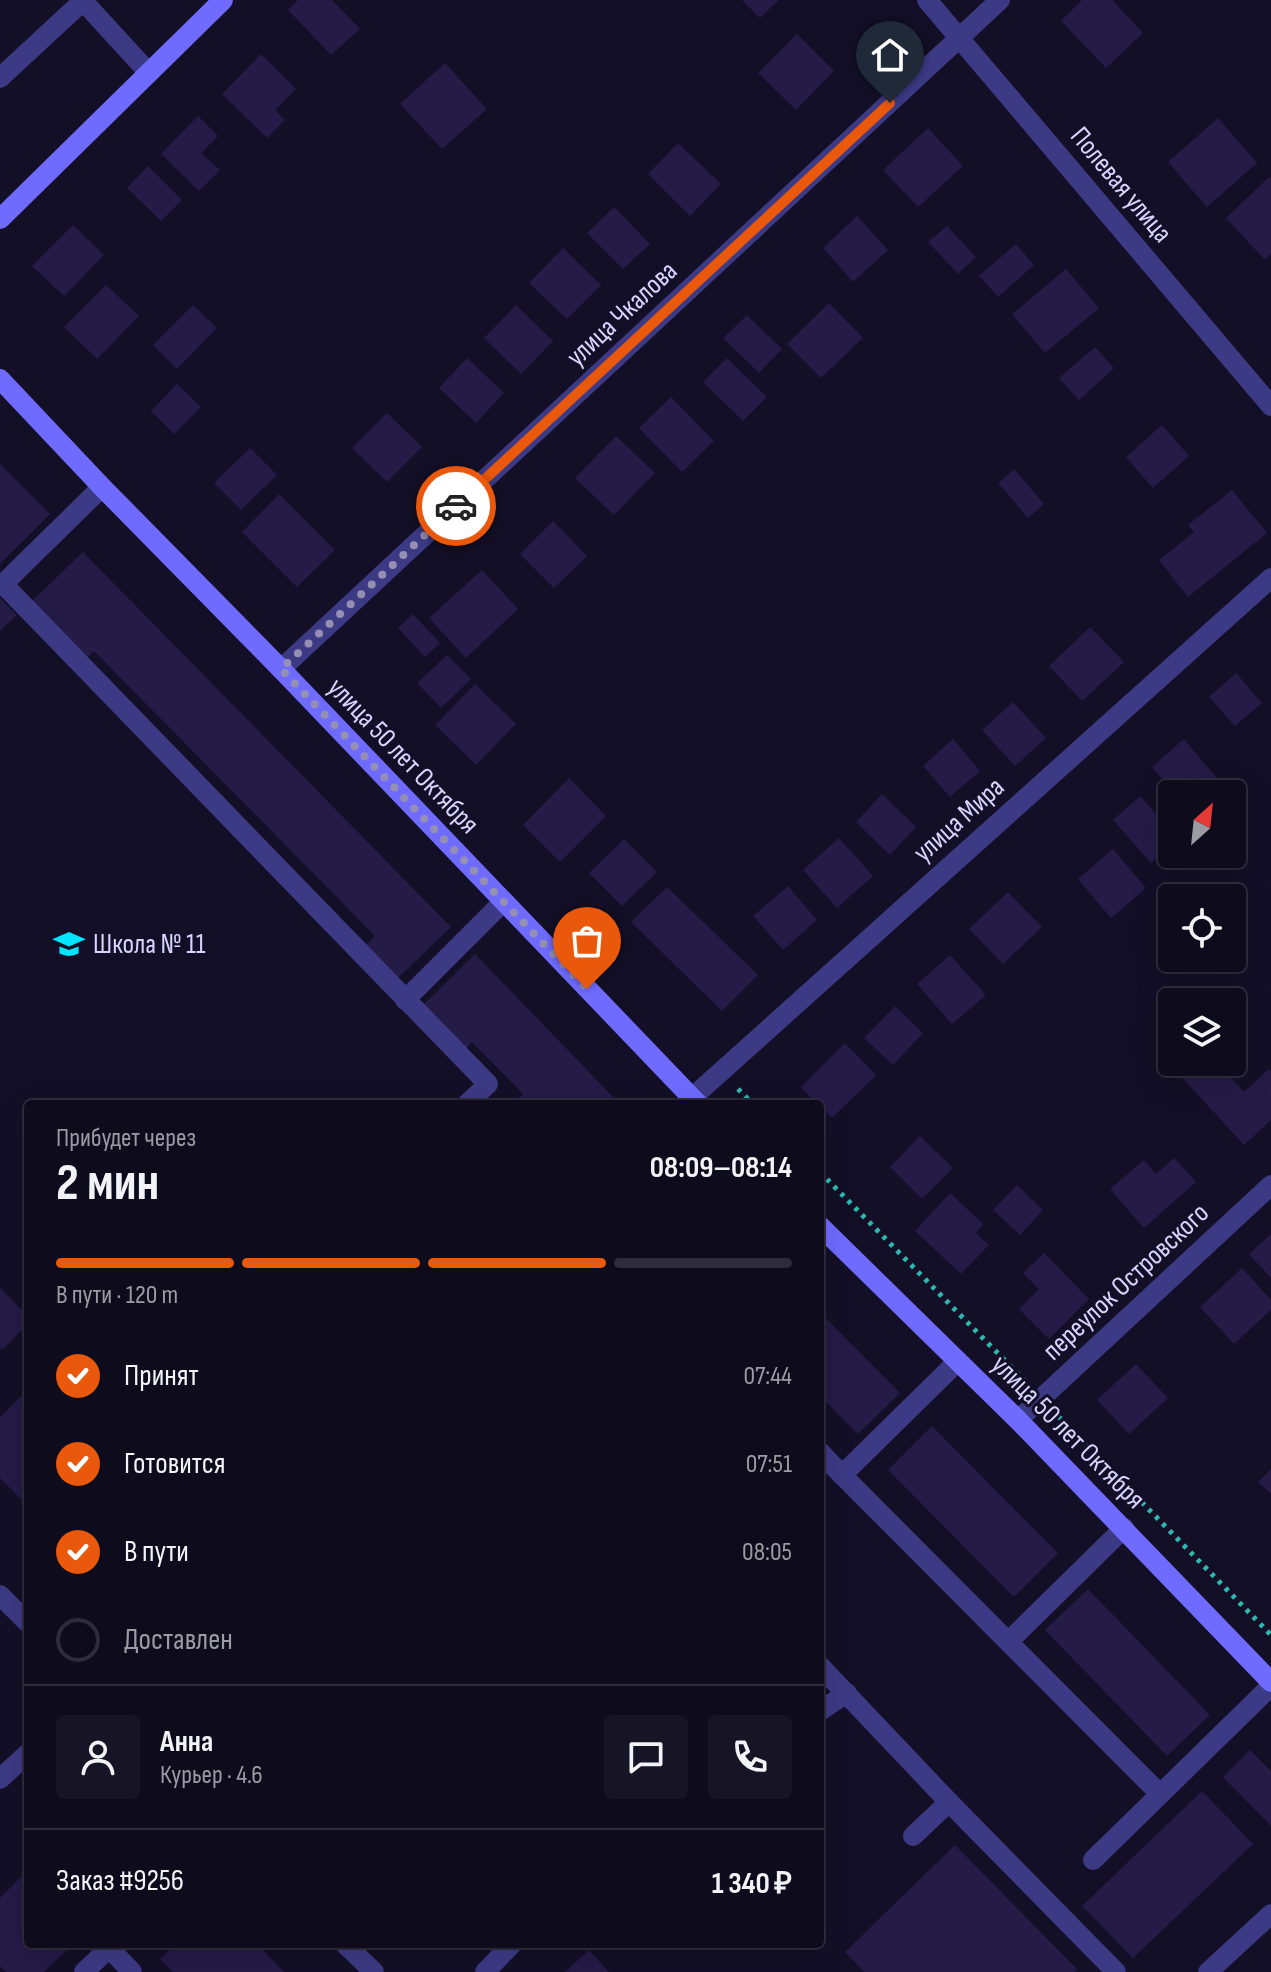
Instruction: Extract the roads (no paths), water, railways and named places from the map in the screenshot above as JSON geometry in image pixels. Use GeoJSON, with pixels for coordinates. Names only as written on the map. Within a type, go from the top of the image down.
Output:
{"type":"FeatureCollection","features":[{"type":"Feature","properties":{"kind":"main road"},"geometry":{"type":"LineString","coordinates":[[0,219],[223,0]]}},
{"type":"Feature","properties":{"kind":"main road","name":"улица 50 лет Октября"},"geometry":{"type":"LineString","coordinates":[[0,379],[281,669],[690,1100]]}},
{"type":"Feature","properties":{"kind":"main road","name":"улица 50 лет Октября"},"geometry":{"type":"LineString","coordinates":[[824,1230],[1018,1420],[1271,1684]]}},
{"type":"Feature","properties":{"kind":"street","name":"Полевая улица"},"geometry":{"type":"LineString","coordinates":[[927,0],[1271,406]]}},
{"type":"Feature","properties":{"kind":"street","name":"улица Чкалова"},"geometry":{"type":"LineString","coordinates":[[281,669],[1000,0]]}},
{"type":"Feature","properties":{"kind":"street"},"geometry":{"type":"LineString","coordinates":[[0,78],[83,1],[149,73]]}},
{"type":"Feature","properties":{"kind":"street"},"geometry":{"type":"LineString","coordinates":[[102,487],[2,583],[488,1084],[471,1100]]}},
{"type":"Feature","properties":{"kind":"street","name":"улица Мира"},"geometry":{"type":"LineString","coordinates":[[694,1100],[1271,578]]}},
{"type":"Feature","properties":{"kind":"street"},"geometry":{"type":"LineString","coordinates":[[405,1000],[503,902]]}},
{"type":"Feature","properties":{"kind":"street","name":"переулок Островского"},"geometry":{"type":"LineString","coordinates":[[1018,1420],[1271,1185]]}},
{"type":"Feature","properties":{"kind":"street"},"geometry":{"type":"LineString","coordinates":[[842,1475],[958,1361]]}},
{"type":"Feature","properties":{"kind":"street"},"geometry":{"type":"LineString","coordinates":[[824,1456],[1160,1794]]}},
{"type":"Feature","properties":{"kind":"street"},"geometry":{"type":"LineString","coordinates":[[1009,1641],[1124,1528]]}},
{"type":"Feature","properties":{"kind":"street"},"geometry":{"type":"LineString","coordinates":[[0,1595],[24,1619]]}},
{"type":"Feature","properties":{"kind":"street"},"geometry":{"type":"LineString","coordinates":[[824,1670],[1116,1972]]}},
{"type":"Feature","properties":{"kind":"street"},"geometry":{"type":"LineString","coordinates":[[1093,1860],[1271,1684]]}},
{"type":"Feature","properties":{"kind":"street"},"geometry":{"type":"LineString","coordinates":[[824,1708],[847,1693]]}},
{"type":"Feature","properties":{"kind":"street"},"geometry":{"type":"LineString","coordinates":[[0,1779],[24,1757]]}},
{"type":"Feature","properties":{"kind":"street"},"geometry":{"type":"LineString","coordinates":[[913,1836],[949,1802]]}},
{"type":"Feature","properties":{"kind":"street"},"geometry":{"type":"LineString","coordinates":[[1208,1972],[1271,1914]]}},
{"type":"Feature","properties":{"kind":"street"},"geometry":{"type":"LineString","coordinates":[[84,1972],[109,1948]]}},
{"type":"Feature","properties":{"kind":"street"},"geometry":{"type":"LineString","coordinates":[[113,1948],[132,1972]]}},
{"type":"Feature","properties":{"kind":"street"},"geometry":{"type":"LineString","coordinates":[[349,1948],[373,1972]]}},
{"type":"Feature","properties":{"kind":"street"},"geometry":{"type":"LineString","coordinates":[[485,1972],[508,1948]]}},
{"type":"Feature","properties":{"kind":"place","name":"Школа № 11"},"geometry":{"type":"Point","coordinates":[69,944]}}]}
